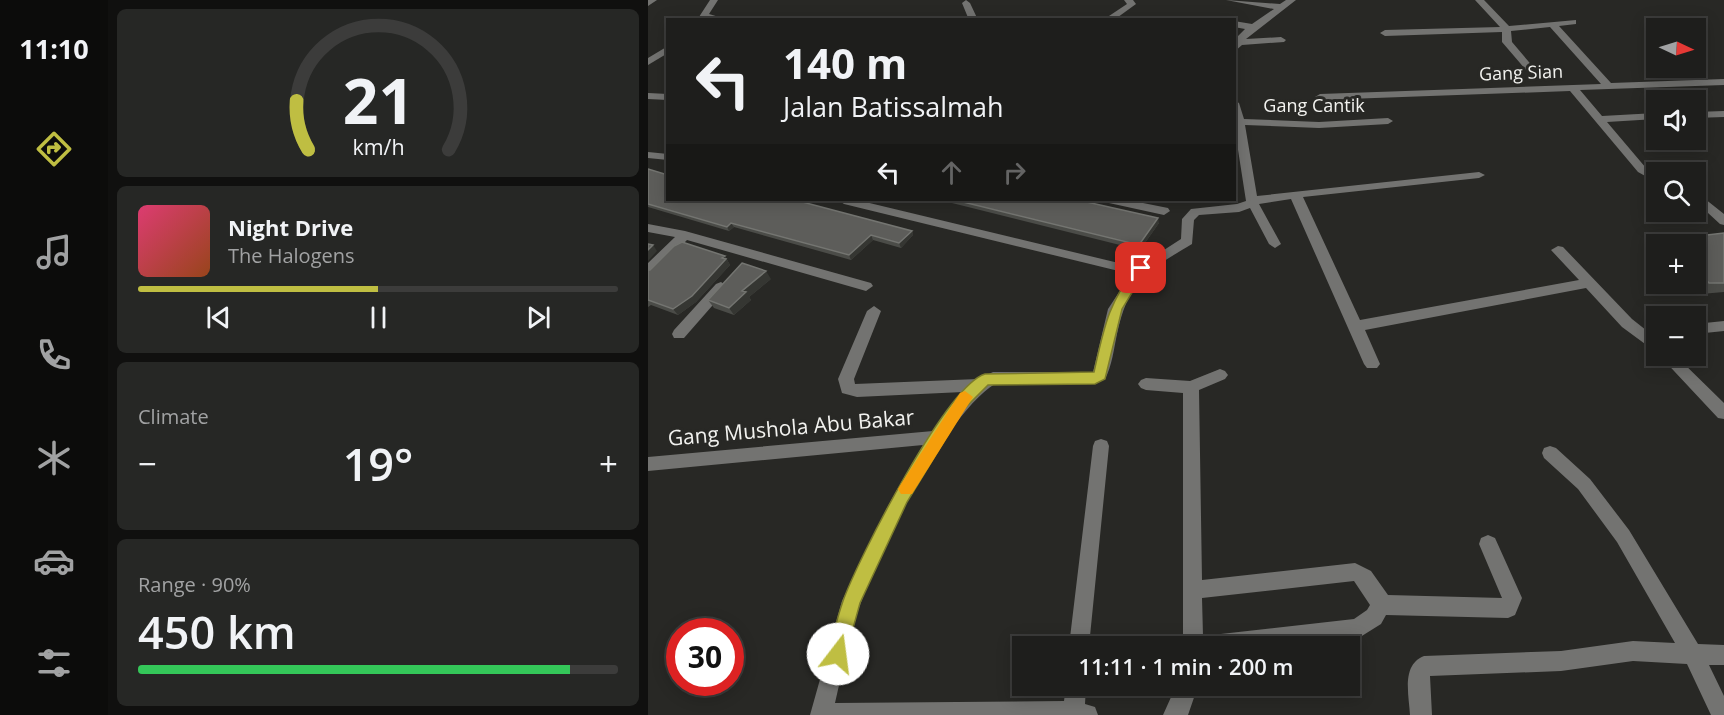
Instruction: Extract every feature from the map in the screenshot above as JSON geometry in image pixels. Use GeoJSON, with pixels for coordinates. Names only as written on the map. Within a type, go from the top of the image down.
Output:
{"type":"FeatureCollection","features":[{"type":"Feature","properties":{"kind":"street"},"geometry":{"type":"LineString","coordinates":[[648,3],[653,0]]}},
{"type":"Feature","properties":{"kind":"street"},"geometry":{"type":"LineString","coordinates":[[703,18],[714,0]]}},
{"type":"Feature","properties":{"kind":"street"},"geometry":{"type":"LineString","coordinates":[[1110,18],[1132,4],[1128,0]]}},
{"type":"Feature","properties":{"kind":"street"},"geometry":{"type":"LineString","coordinates":[[1230,0],[1282,7]]}},
{"type":"Feature","properties":{"kind":"street"},"geometry":{"type":"LineString","coordinates":[[1237,43],[1252,27],[1292,0]]}},
{"type":"Feature","properties":{"kind":"street"},"geometry":{"type":"LineString","coordinates":[[1479,0],[1507,29],[1507,42],[1529,68]]}},
{"type":"Feature","properties":{"kind":"street"},"geometry":{"type":"LineString","coordinates":[[966,3],[973,18]]}},
{"type":"Feature","properties":{"kind":"street"},"geometry":{"type":"LineString","coordinates":[[1385,33],[1507,29],[1573,22]]}},
{"type":"Feature","properties":{"kind":"street"},"geometry":{"type":"LineString","coordinates":[[1236,24],[1252,27]]}},
{"type":"Feature","properties":{"kind":"street"},"geometry":{"type":"LineString","coordinates":[[1552,24],[1610,88]]}},
{"type":"Feature","properties":{"kind":"street"},"geometry":{"type":"LineString","coordinates":[[1237,43],[1281,40]]}},
{"type":"Feature","properties":{"kind":"street"},"geometry":{"type":"LineString","coordinates":[[648,62],[666,50]]}},
{"type":"Feature","properties":{"kind":"street"},"geometry":{"type":"LineString","coordinates":[[648,69],[666,59]]}},
{"type":"Feature","properties":{"kind":"street","name":"Gang Sian"},"geometry":{"type":"LineString","coordinates":[[1320,97],[1724,82]]}},
{"type":"Feature","properties":{"kind":"street"},"geometry":{"type":"LineString","coordinates":[[1573,88],[1646,172]]}},
{"type":"Feature","properties":{"kind":"street"},"geometry":{"type":"LineString","coordinates":[[648,96],[666,97]]}},
{"type":"Feature","properties":{"kind":"street"},"geometry":{"type":"LineString","coordinates":[[1236,109],[1252,201],[1275,244]]}},
{"type":"Feature","properties":{"kind":"street"},"geometry":{"type":"LineString","coordinates":[[1706,115],[1724,114]]}},
{"type":"Feature","properties":{"kind":"street"},"geometry":{"type":"LineString","coordinates":[[1600,119],[1646,117]]}},
{"type":"Feature","properties":{"kind":"street","name":"Gang Cantik"},"geometry":{"type":"LineString","coordinates":[[1240,122],[1319,125],[1388,121]]}},
{"type":"Feature","properties":{"kind":"street"},"geometry":{"type":"LineString","coordinates":[[650,152],[666,156]]}},
{"type":"Feature","properties":{"kind":"street"},"geometry":{"type":"LineString","coordinates":[[1077,696],[1080,714],[821,715],[852,602],[901,498],[958,405],[976,385],[985,379],[1095,378],[1100,375],[1115,309],[1125,291],[1141,268],[1187,241],[1188,219],[1195,213],[1239,208],[1252,201],[1295,194],[1479,175]]}},
{"type":"Feature","properties":{"kind":"street"},"geometry":{"type":"LineString","coordinates":[[1295,194],[1372,364]]}},
{"type":"Feature","properties":{"kind":"street"},"geometry":{"type":"LineString","coordinates":[[1118,201],[1164,211]]}},
{"type":"Feature","properties":{"kind":"street"},"geometry":{"type":"LineString","coordinates":[[867,202],[1127,270]]}},
{"type":"Feature","properties":{"kind":"street"},"geometry":{"type":"LineString","coordinates":[[1706,205],[1724,221]]}},
{"type":"Feature","properties":{"kind":"street"},"geometry":{"type":"LineString","coordinates":[[648,228],[685,235],[742,264],[866,286]]}},
{"type":"Feature","properties":{"kind":"street"},"geometry":{"type":"LineString","coordinates":[[648,272],[685,235]]}},
{"type":"Feature","properties":{"kind":"street"},"geometry":{"type":"LineString","coordinates":[[1558,250],[1627,322],[1646,335]]}},
{"type":"Feature","properties":{"kind":"street"},"geometry":{"type":"LineString","coordinates":[[679,334],[742,264]]}},
{"type":"Feature","properties":{"kind":"street"},"geometry":{"type":"LineString","coordinates":[[1356,326],[1589,283]]}},
{"type":"Feature","properties":{"kind":"street","name":"Gang Mushola Abu Bakar"},"geometry":{"type":"LineString","coordinates":[[874,311],[846,380],[848,389],[857,391],[976,385]]}},
{"type":"Feature","properties":{"kind":"street"},"geometry":{"type":"LineString","coordinates":[[1706,328],[1724,326]]}},
{"type":"Feature","properties":{"kind":"street"},"geometry":{"type":"LineString","coordinates":[[1676,366],[1724,413]]}},
{"type":"Feature","properties":{"kind":"street"},"geometry":{"type":"LineString","coordinates":[[1146,384],[1191,387],[1220,375]]}},
{"type":"Feature","properties":{"kind":"street"},"geometry":{"type":"LineString","coordinates":[[1191,387],[1193,636]]}},
{"type":"Feature","properties":{"kind":"street","name":"Gang Mushola Abu Bakar"},"geometry":{"type":"LineString","coordinates":[[648,464],[938,437]]}},
{"type":"Feature","properties":{"kind":"street"},"geometry":{"type":"LineString","coordinates":[[1080,636],[1101,446]]}},
{"type":"Feature","properties":{"kind":"street"},"geometry":{"type":"LineString","coordinates":[[1550,453],[1584,484],[1623,537],[1693,654],[1722,715]]}},
{"type":"Feature","properties":{"kind":"street"},"geometry":{"type":"LineString","coordinates":[[1381,603],[1508,608],[1512,598],[1488,544]]}},
{"type":"Feature","properties":{"kind":"street"},"geometry":{"type":"LineString","coordinates":[[1194,590],[1355,572],[1365,578],[1381,603]]}},
{"type":"Feature","properties":{"kind":"street"},"geometry":{"type":"LineString","coordinates":[[1293,636],[1357,629],[1374,617],[1381,603]]}},
{"type":"Feature","properties":{"kind":"street"},"geometry":{"type":"LineString","coordinates":[[1421,715],[1419,672],[1424,666],[1561,662],[1633,651],[1724,655]]}},
{"type":"Feature","properties":{"kind":"street"},"geometry":{"type":"LineString","coordinates":[[1174,715],[1184,696]]}},
{"type":"Feature","properties":{"kind":"building"},"geometry":{"type":"Polygon","coordinates":[[[648,169],[666,174],[666,201],[799,201],[912,231],[899,243],[871,235],[849,255],[731,223],[727,227],[648,204],[648,169]]]}},
{"type":"Feature","properties":{"kind":"building"},"geometry":{"type":"Polygon","coordinates":[[[959,201],[1082,201],[1158,218],[1139,245],[959,201]]]}},
{"type":"Feature","properties":{"kind":"building"},"geometry":{"type":"Polygon","coordinates":[[[1724,233],[1724,283],[1709,283],[1706,280],[1706,235],[1724,233]]]}},
{"type":"Feature","properties":{"kind":"building"},"geometry":{"type":"Polygon","coordinates":[[[682,242],[725,256],[722,258],[726,259],[692,296],[673,309],[648,300],[648,270],[674,246],[682,242]]]}},
{"type":"Feature","properties":{"kind":"building"},"geometry":{"type":"Polygon","coordinates":[[[742,263],[766,271],[742,291],[746,292],[729,308],[708,300],[742,263]]]}},
{"type":"Feature","properties":{"kind":"slow traffic"},"geometry":{"type":"LineString","coordinates":[[906,489],[965,397]]}},
{"type":"Feature","properties":{"kind":"route"},"geometry":{"type":"LineString","coordinates":[[838,654],[852,602],[901,498],[958,405],[976,385],[985,379],[1095,378],[1100,375],[1103,370],[1115,309],[1141,268]]}}]}
